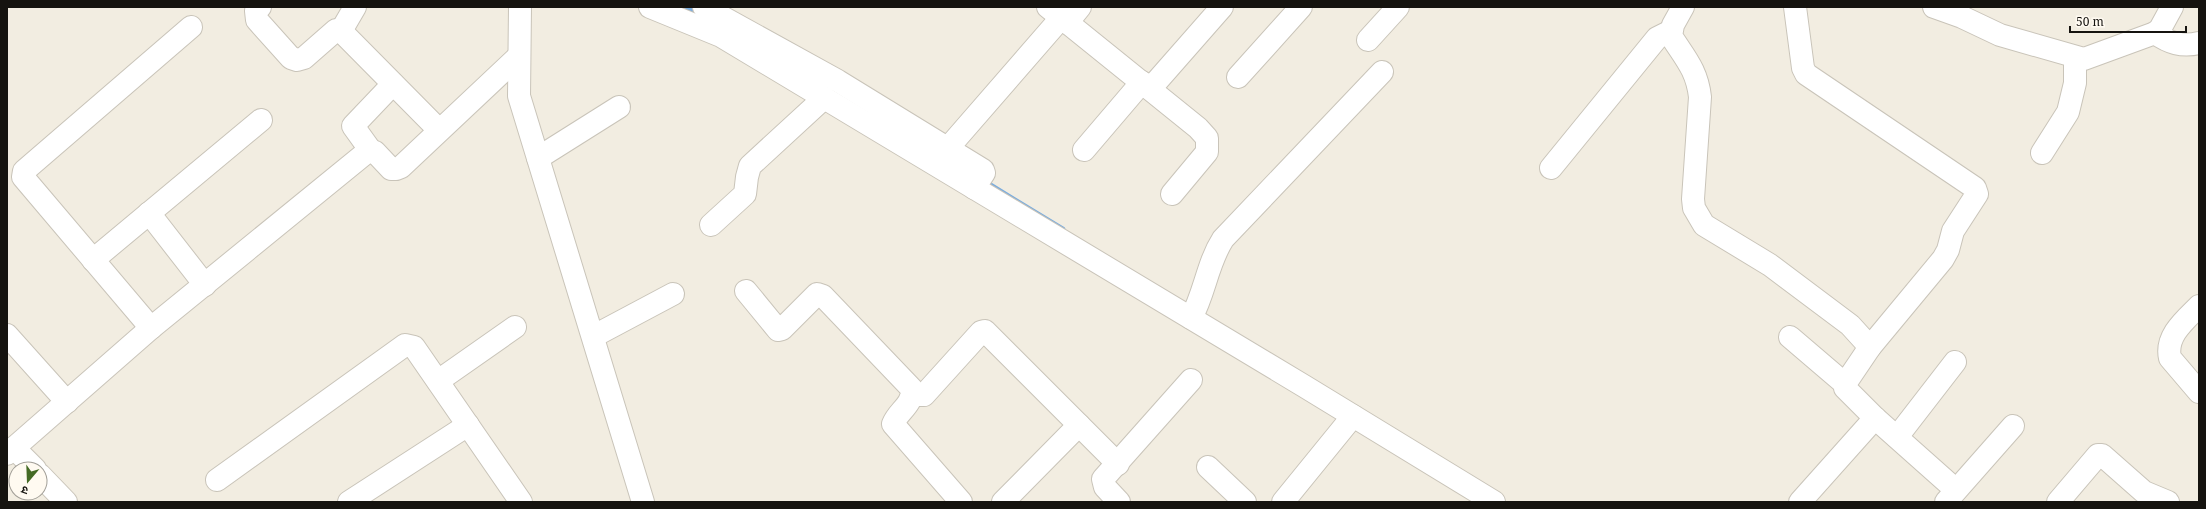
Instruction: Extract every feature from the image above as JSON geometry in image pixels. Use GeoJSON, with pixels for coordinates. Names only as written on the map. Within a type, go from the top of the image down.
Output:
{"type":"FeatureCollection","features":[{"type":"Feature","properties":{"kind":"street"},"geometry":{"type":"LineString","coordinates":[[260,7],[256,11],[257,20],[291,58],[297,60],[304,58],[336,30],[341,31],[439,130]]}},
{"type":"Feature","properties":{"kind":"street"},"geometry":{"type":"LineString","coordinates":[[341,31],[355,7]]}},
{"type":"Feature","properties":{"kind":"street"},"geometry":{"type":"LineString","coordinates":[[520,7],[519,96],[594,336],[643,502]]}},
{"type":"Feature","properties":{"kind":"street"},"geometry":{"type":"LineString","coordinates":[[704,7],[838,81],[983,170],[978,182]]}},
{"type":"Feature","properties":{"kind":"street"},"geometry":{"type":"LineString","coordinates":[[1084,150],[1222,7]]}},
{"type":"Feature","properties":{"kind":"street"},"geometry":{"type":"LineString","coordinates":[[1238,77],[1301,7]]}},
{"type":"Feature","properties":{"kind":"street"},"geometry":{"type":"LineString","coordinates":[[1368,40],[1398,7]]}},
{"type":"Feature","properties":{"kind":"street"},"geometry":{"type":"LineString","coordinates":[[1683,7],[1671,31],[1671,36],[1696,73],[1700,97],[1693,199],[1694,208],[1704,225],[1770,265],[1850,325],[1870,347]]}},
{"type":"Feature","properties":{"kind":"street"},"geometry":{"type":"LineString","coordinates":[[1795,7],[1803,68],[1806,74],[1975,188],[1976,194],[1953,231],[1948,250],[1943,259],[1870,347],[1845,384],[1844,388],[1897,437],[1951,496],[2013,426]]}},
{"type":"Feature","properties":{"kind":"street"},"geometry":{"type":"LineString","coordinates":[[1934,7],[1962,17],[2000,35],[2075,58],[2092,57],[2154,34],[2160,29],[2172,7]]}},
{"type":"Feature","properties":{"kind":"street"},"geometry":{"type":"LineString","coordinates":[[659,8],[721,36],[824,98],[978,182],[1194,312],[1353,416],[1494,502]]}},
{"type":"Feature","properties":{"kind":"street"},"geometry":{"type":"LineString","coordinates":[[948,148],[1064,14],[1146,86],[1198,128],[1207,138],[1207,152],[1172,194]]}},
{"type":"Feature","properties":{"kind":"street"},"geometry":{"type":"LineString","coordinates":[[151,328],[23,177],[24,171],[191,27]]}},
{"type":"Feature","properties":{"kind":"street"},"geometry":{"type":"LineString","coordinates":[[1551,168],[1657,38],[1663,33],[1671,31]]}},
{"type":"Feature","properties":{"kind":"street"},"geometry":{"type":"LineString","coordinates":[[2154,34],[2172,44],[2189,45],[2199,43]]}},
{"type":"Feature","properties":{"kind":"street"},"geometry":{"type":"LineString","coordinates":[[393,84],[353,126],[371,151],[375,152],[391,169],[396,169],[519,56]]}},
{"type":"Feature","properties":{"kind":"street"},"geometry":{"type":"LineString","coordinates":[[2042,153],[2070,105],[2074,83],[2075,58]]}},
{"type":"Feature","properties":{"kind":"street"},"geometry":{"type":"LineString","coordinates":[[1194,312],[1215,253],[1223,239],[1382,72]]}},
{"type":"Feature","properties":{"kind":"street"},"geometry":{"type":"LineString","coordinates":[[711,225],[745,194],[750,166],[824,98]]}},
{"type":"Feature","properties":{"kind":"street"},"geometry":{"type":"LineString","coordinates":[[538,158],[619,107]]}},
{"type":"Feature","properties":{"kind":"street"},"geometry":{"type":"LineString","coordinates":[[93,260],[261,120]]}},
{"type":"Feature","properties":{"kind":"street"},"geometry":{"type":"LineString","coordinates":[[24,461],[11,451],[151,328],[371,151]]}},
{"type":"Feature","properties":{"kind":"street"},"geometry":{"type":"LineString","coordinates":[[149,213],[205,285]]}},
{"type":"Feature","properties":{"kind":"street"},"geometry":{"type":"LineString","coordinates":[[746,291],[778,330],[782,329],[816,294],[820,294],[912,389],[912,395],[893,424],[961,502]]}},
{"type":"Feature","properties":{"kind":"street"},"geometry":{"type":"LineString","coordinates":[[594,336],[673,294]]}},
{"type":"Feature","properties":{"kind":"street"},"geometry":{"type":"LineString","coordinates":[[2199,306],[2179,326],[2170,345],[2169,352],[2170,358],[2199,392]]}},
{"type":"Feature","properties":{"kind":"street"},"geometry":{"type":"LineString","coordinates":[[438,382],[515,327]]}},
{"type":"Feature","properties":{"kind":"street"},"geometry":{"type":"LineString","coordinates":[[912,395],[924,396],[981,332],[985,331],[1118,464]]}},
{"type":"Feature","properties":{"kind":"street"},"geometry":{"type":"LineString","coordinates":[[7,335],[67,402]]}},
{"type":"Feature","properties":{"kind":"street"},"geometry":{"type":"LineString","coordinates":[[1790,337],[1845,384]]}},
{"type":"Feature","properties":{"kind":"street"},"geometry":{"type":"LineString","coordinates":[[217,480],[405,345],[414,347],[521,502]]}},
{"type":"Feature","properties":{"kind":"street"},"geometry":{"type":"LineString","coordinates":[[1897,437],[1955,362]]}},
{"type":"Feature","properties":{"kind":"street"},"geometry":{"type":"LineString","coordinates":[[1119,502],[1103,483],[1103,480],[1191,380]]}},
{"type":"Feature","properties":{"kind":"street"},"geometry":{"type":"LineString","coordinates":[[1283,502],[1353,416]]}},
{"type":"Feature","properties":{"kind":"street"},"geometry":{"type":"LineString","coordinates":[[1800,502],[1875,418]]}},
{"type":"Feature","properties":{"kind":"street"},"geometry":{"type":"LineString","coordinates":[[349,502],[468,425]]}},
{"type":"Feature","properties":{"kind":"street"},"geometry":{"type":"LineString","coordinates":[[1003,502],[1079,425]]}},
{"type":"Feature","properties":{"kind":"street"},"geometry":{"type":"LineString","coordinates":[[2058,502],[2098,455],[2102,455],[2144,492],[2168,502]]}},
{"type":"Feature","properties":{"kind":"street"},"geometry":{"type":"LineString","coordinates":[[1208,467],[1245,502]]}},
{"type":"Feature","properties":{"kind":"street"},"geometry":{"type":"LineString","coordinates":[[48,483],[66,502]]}},
{"type":"Feature","properties":{"kind":"waterway"},"geometry":{"type":"LineString","coordinates":[[686,7],[700,15]]}},
{"type":"Feature","properties":{"kind":"waterway"},"geometry":{"type":"LineString","coordinates":[[986,182],[1063,229]]}}]}
